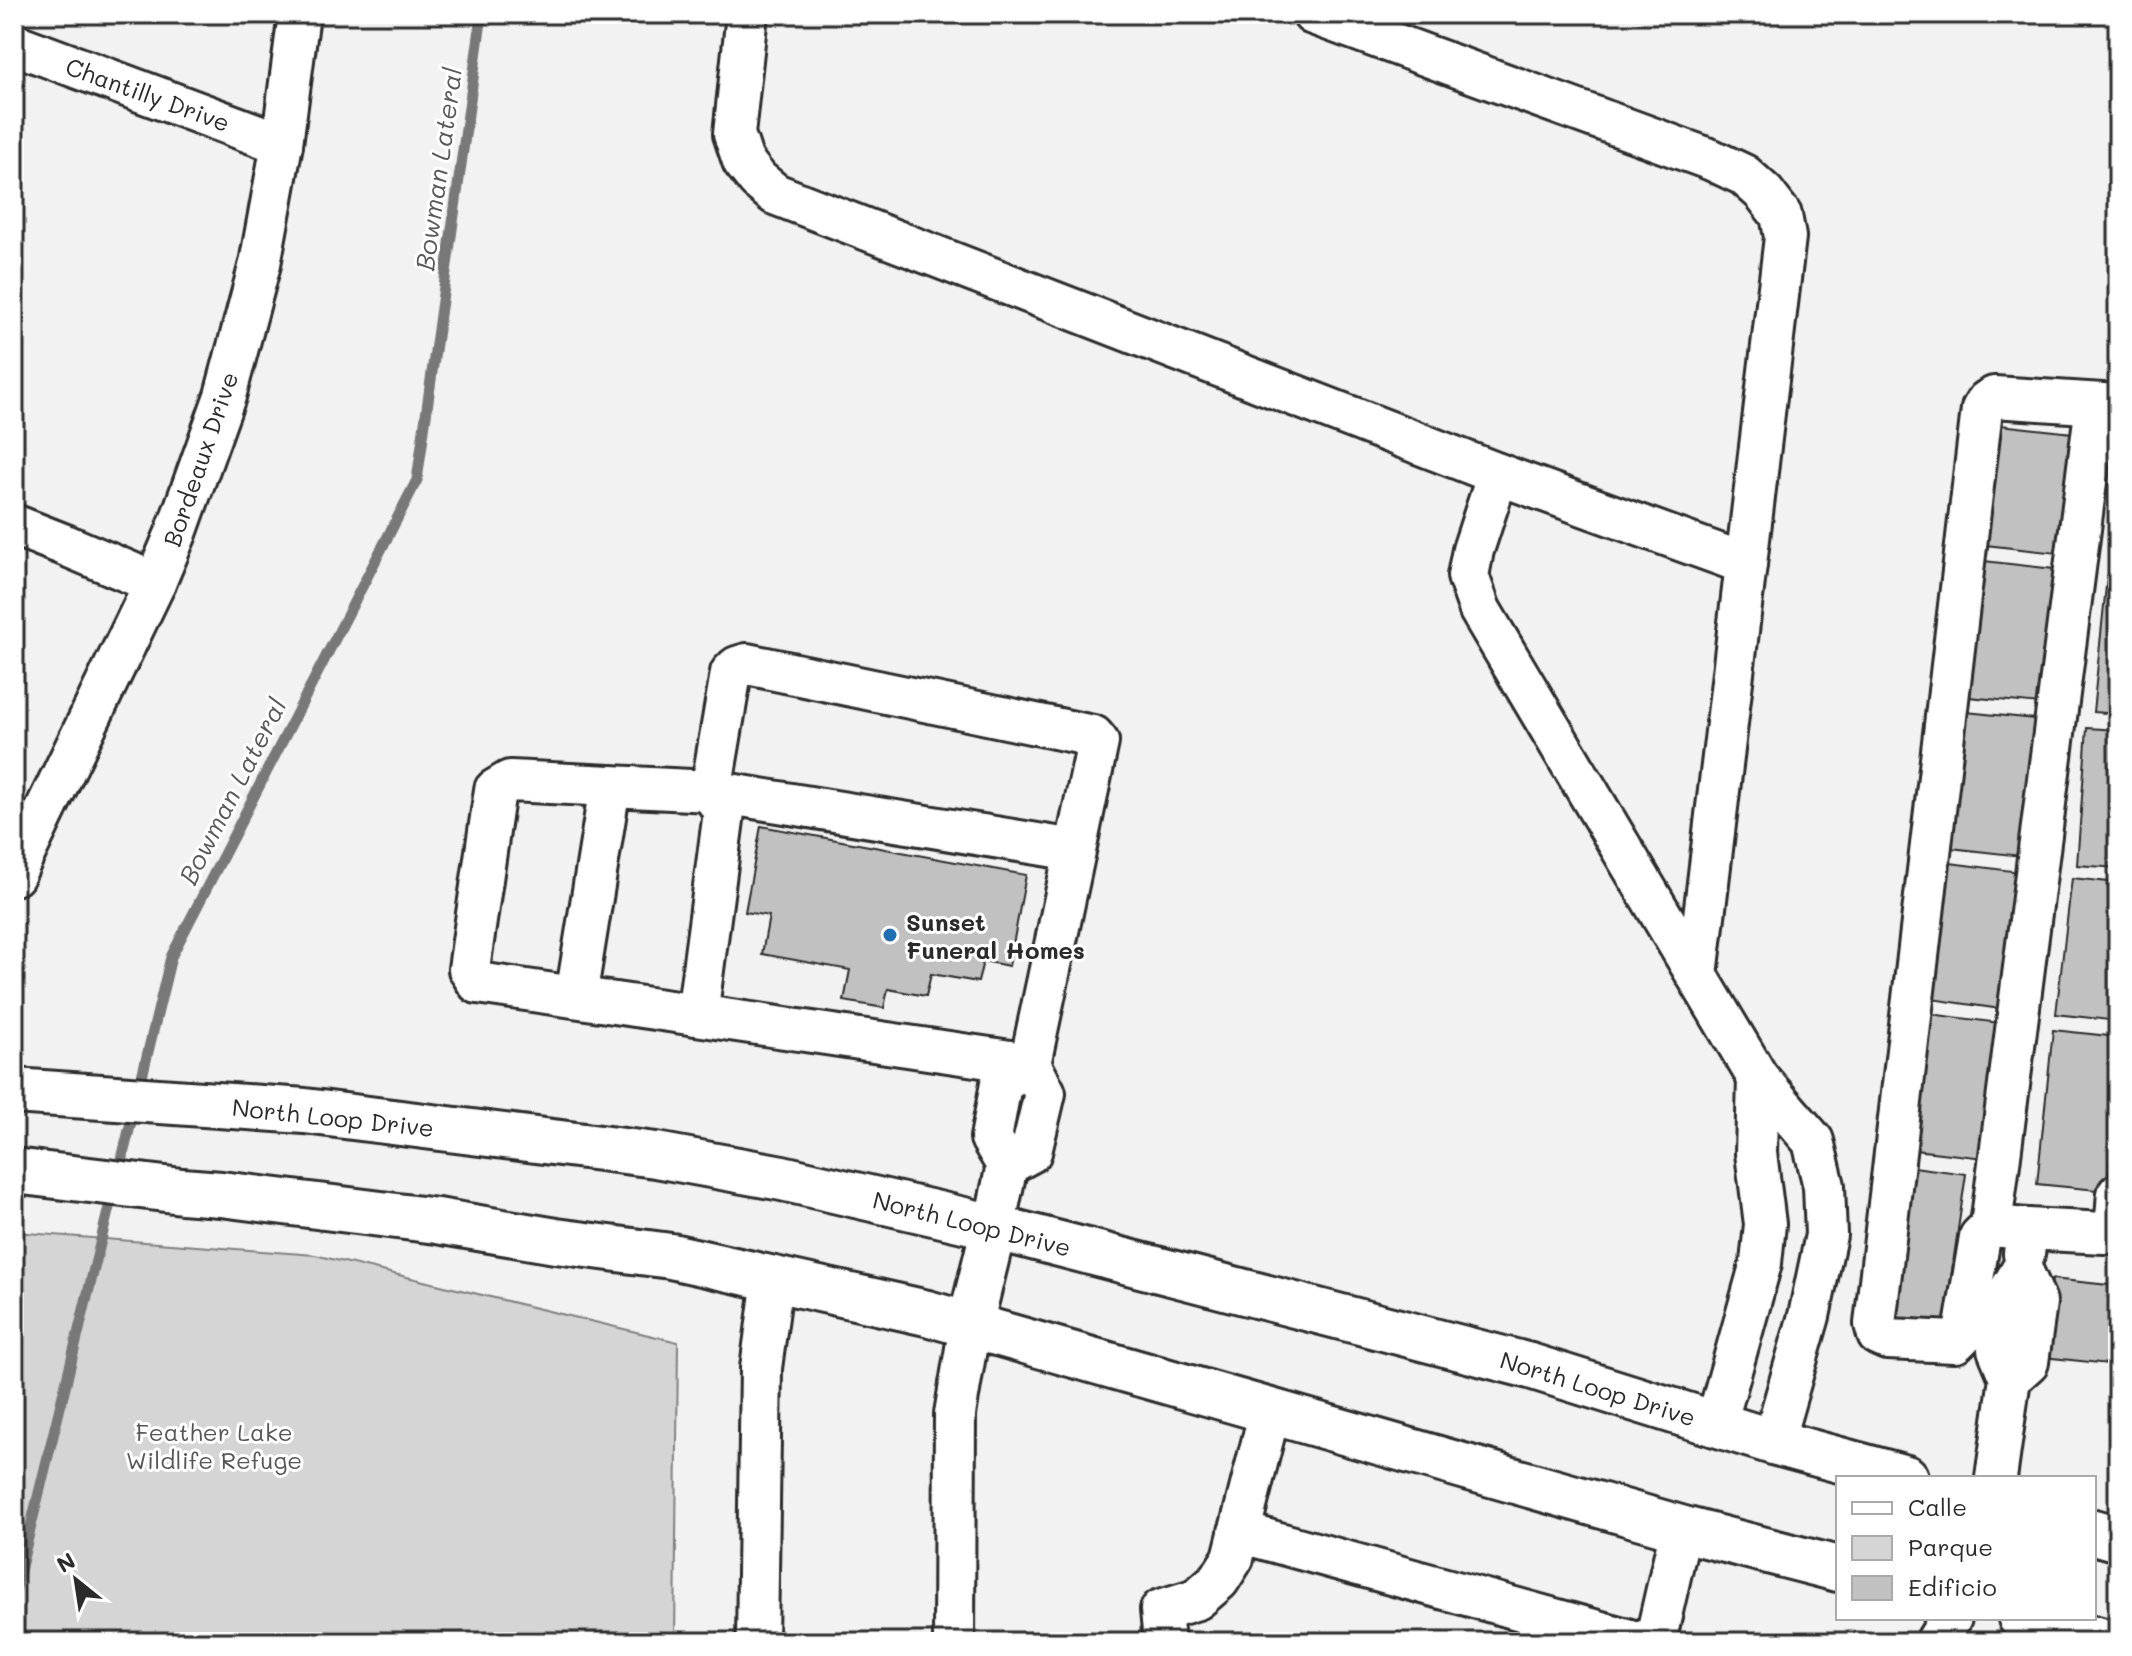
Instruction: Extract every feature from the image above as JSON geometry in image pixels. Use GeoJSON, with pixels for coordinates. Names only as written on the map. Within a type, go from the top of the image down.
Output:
{"type":"FeatureCollection","features":[{"type":"Feature","properties":{"kind":"main road","name":"North Loop Drive"},"geometry":{"type":"LineString","coordinates":[[14,1091],[321,1113],[656,1155],[782,1178],[994,1227],[1530,1366],[1773,1442],[1899,1476]]}},
{"type":"Feature","properties":{"kind":"main road"},"geometry":{"type":"LineString","coordinates":[[14,1171],[237,1195],[671,1256],[927,1313],[1681,1528],[1836,1568]]}},
{"type":"Feature","properties":{"kind":"main road"},"geometry":{"type":"LineString","coordinates":[[970,1325],[994,1227]]}},
{"type":"Feature","properties":{"kind":"main road"},"geometry":{"type":"LineString","coordinates":[[2096,1533],[2118,1539]]}},
{"type":"Feature","properties":{"kind":"main road"},"geometry":{"type":"LineString","coordinates":[[2028,1620],[2107,1642]]}},
{"type":"Feature","properties":{"kind":"street","name":"Bordeaux Drive"},"geometry":{"type":"LineString","coordinates":[[14,875],[155,583],[225,396],[260,264],[282,144],[299,14]]}},
{"type":"Feature","properties":{"kind":"street"},"geometry":{"type":"LineString","coordinates":[[747,14],[734,134],[743,161],[758,180],[775,194],[1498,474],[1746,564]]}},
{"type":"Feature","properties":{"kind":"street"},"geometry":{"type":"LineString","coordinates":[[1313,14],[1712,160],[1744,175],[1764,193],[1781,215],[1785,237],[1697,975]]}},
{"type":"Feature","properties":{"kind":"street","name":"Chantilly Drive"},"geometry":{"type":"LineString","coordinates":[[14,44],[282,144]]}},
{"type":"Feature","properties":{"kind":"street"},"geometry":{"type":"LineString","coordinates":[[1996,1476],[2010,1378],[2028,1362],[2033,1332],[2036,1302],[2009,1227],[2107,404],[1994,397],[1982,409],[1875,1324],[1878,1335],[1887,1339],[1955,1342],[1964,1333],[1980,1237],[2009,1227],[2105,1233],[2111,1231],[2114,1224],[2118,1194]]}},
{"type":"Feature","properties":{"kind":"street"},"geometry":{"type":"LineString","coordinates":[[1498,474],[1473,550],[1468,576],[1480,610],[1758,1078],[1813,1141],[1824,1186],[1826,1235],[1809,1316],[1773,1442]]}},
{"type":"Feature","properties":{"kind":"street"},"geometry":{"type":"LineString","coordinates":[[14,525],[155,583]]}},
{"type":"Feature","properties":{"kind":"street"},"geometry":{"type":"LineString","coordinates":[[697,1015],[724,812],[711,791],[731,673],[737,667],[747,664],[1093,736],[1098,742],[1030,1064],[1045,1093],[1031,1152],[1007,1165],[994,1227]]}},
{"type":"Feature","properties":{"kind":"street"},"geometry":{"type":"LineString","coordinates":[[1030,1064],[478,983],[469,969],[495,790],[510,781],[711,791],[1074,850]]}},
{"type":"Feature","properties":{"kind":"street"},"geometry":{"type":"LineString","coordinates":[[576,997],[610,786]]}},
{"type":"Feature","properties":{"kind":"street"},"geometry":{"type":"LineString","coordinates":[[1716,1424],[1761,1263],[1765,1224],[1756,1153],[1758,1078]]}},
{"type":"Feature","properties":{"kind":"street"},"geometry":{"type":"LineString","coordinates":[[757,1642],[761,1368],[773,1279]]}},
{"type":"Feature","properties":{"kind":"street"},"geometry":{"type":"LineString","coordinates":[[954,1642],[955,1414],[970,1325]]}},
{"type":"Feature","properties":{"kind":"street"},"geometry":{"type":"LineString","coordinates":[[1164,1642],[1161,1610],[1197,1599],[1219,1580],[1233,1558],[1270,1411]]}},
{"type":"Feature","properties":{"kind":"street"},"geometry":{"type":"LineString","coordinates":[[1655,1642],[1681,1528]]}},
{"type":"Feature","properties":{"kind":"street"},"geometry":{"type":"LineString","coordinates":[[1239,1532],[1637,1642]]}},
{"type":"Feature","properties":{"kind":"street"},"geometry":{"type":"LineString","coordinates":[[1936,1642],[1950,1620]]}},
{"type":"Feature","properties":{"kind":"green space","name":"Feather Lake Wildlife Refuge"},"geometry":{"type":"Polygon","coordinates":[[[14,1232],[315,1255],[678,1342],[675,1642],[14,1642],[14,1232]]]}},
{"type":"Feature","properties":{"kind":"building"},"geometry":{"type":"Polygon","coordinates":[[[2000,425],[2072,433],[2057,553],[1986,545],[2000,425]]]}},
{"type":"Feature","properties":{"kind":"building"},"geometry":{"type":"Polygon","coordinates":[[[2118,494],[2118,560],[2110,559],[2118,494]]]}},
{"type":"Feature","properties":{"kind":"building"},"geometry":{"type":"Polygon","coordinates":[[[1984,561],[2054,569],[2040,704],[1969,697],[1984,561]]]}},
{"type":"Feature","properties":{"kind":"building"},"geometry":{"type":"Polygon","coordinates":[[[2107,576],[2118,577],[2118,714],[2093,712],[2107,576]]]}},
{"type":"Feature","properties":{"kind":"building"},"geometry":{"type":"Polygon","coordinates":[[[1966,712],[2035,719],[2021,856],[1951,848],[1966,712]]]}},
{"type":"Feature","properties":{"kind":"building"},"geometry":{"type":"Polygon","coordinates":[[[2087,728],[2118,730],[2118,868],[2077,865],[2087,728]]]}},
{"type":"Feature","properties":{"kind":"building","name":"Sunset Funeral Homes"},"geometry":{"type":"Polygon","coordinates":[[[761,826],[1026,875],[1009,966],[983,961],[978,982],[931,974],[926,996],[888,989],[884,1008],[844,1001],[850,970],[762,954],[769,916],[745,912],[761,826]]]}},
{"type":"Feature","properties":{"kind":"building"},"geometry":{"type":"Polygon","coordinates":[[[1950,863],[2020,872],[2001,1009],[1931,999],[1950,863]]]}},
{"type":"Feature","properties":{"kind":"building"},"geometry":{"type":"Polygon","coordinates":[[[2072,878],[2118,883],[2118,1021],[2056,1014],[2072,878]]]}},
{"type":"Feature","properties":{"kind":"building"},"geometry":{"type":"Polygon","coordinates":[[[1930,1014],[2000,1023],[1984,1158],[1915,1150],[1930,1014]]]}},
{"type":"Feature","properties":{"kind":"building"},"geometry":{"type":"Polygon","coordinates":[[[2053,1030],[2118,1037],[2118,1086],[2107,1191],[2037,1184],[2053,1030]]]}},
{"type":"Feature","properties":{"kind":"building"},"geometry":{"type":"Polygon","coordinates":[[[1914,1167],[1966,1174],[1944,1326],[1892,1319],[1914,1167]]]}},
{"type":"Feature","properties":{"kind":"building"},"geometry":{"type":"Polygon","coordinates":[[[2052,1279],[2118,1286],[2118,1365],[2043,1357],[2052,1279]]]}},
{"type":"Feature","properties":{"kind":"waterway","name":"Bowman Lateral"},"geometry":{"type":"LineString","coordinates":[[139,1089],[171,957],[417,480],[482,14]]}},
{"type":"Feature","properties":{"kind":"waterway","name":"Bowman Lateral"},"geometry":{"type":"LineString","coordinates":[[118,1175],[134,1110]]}},
{"type":"Feature","properties":{"kind":"waterway","name":"Bowman Lateral"},"geometry":{"type":"LineString","coordinates":[[14,1595],[113,1191]]}},
{"type":"Feature","properties":{"kind":"place","name":"Sunset Funeral Homes"},"geometry":{"type":"Point","coordinates":[890,935]}}]}
